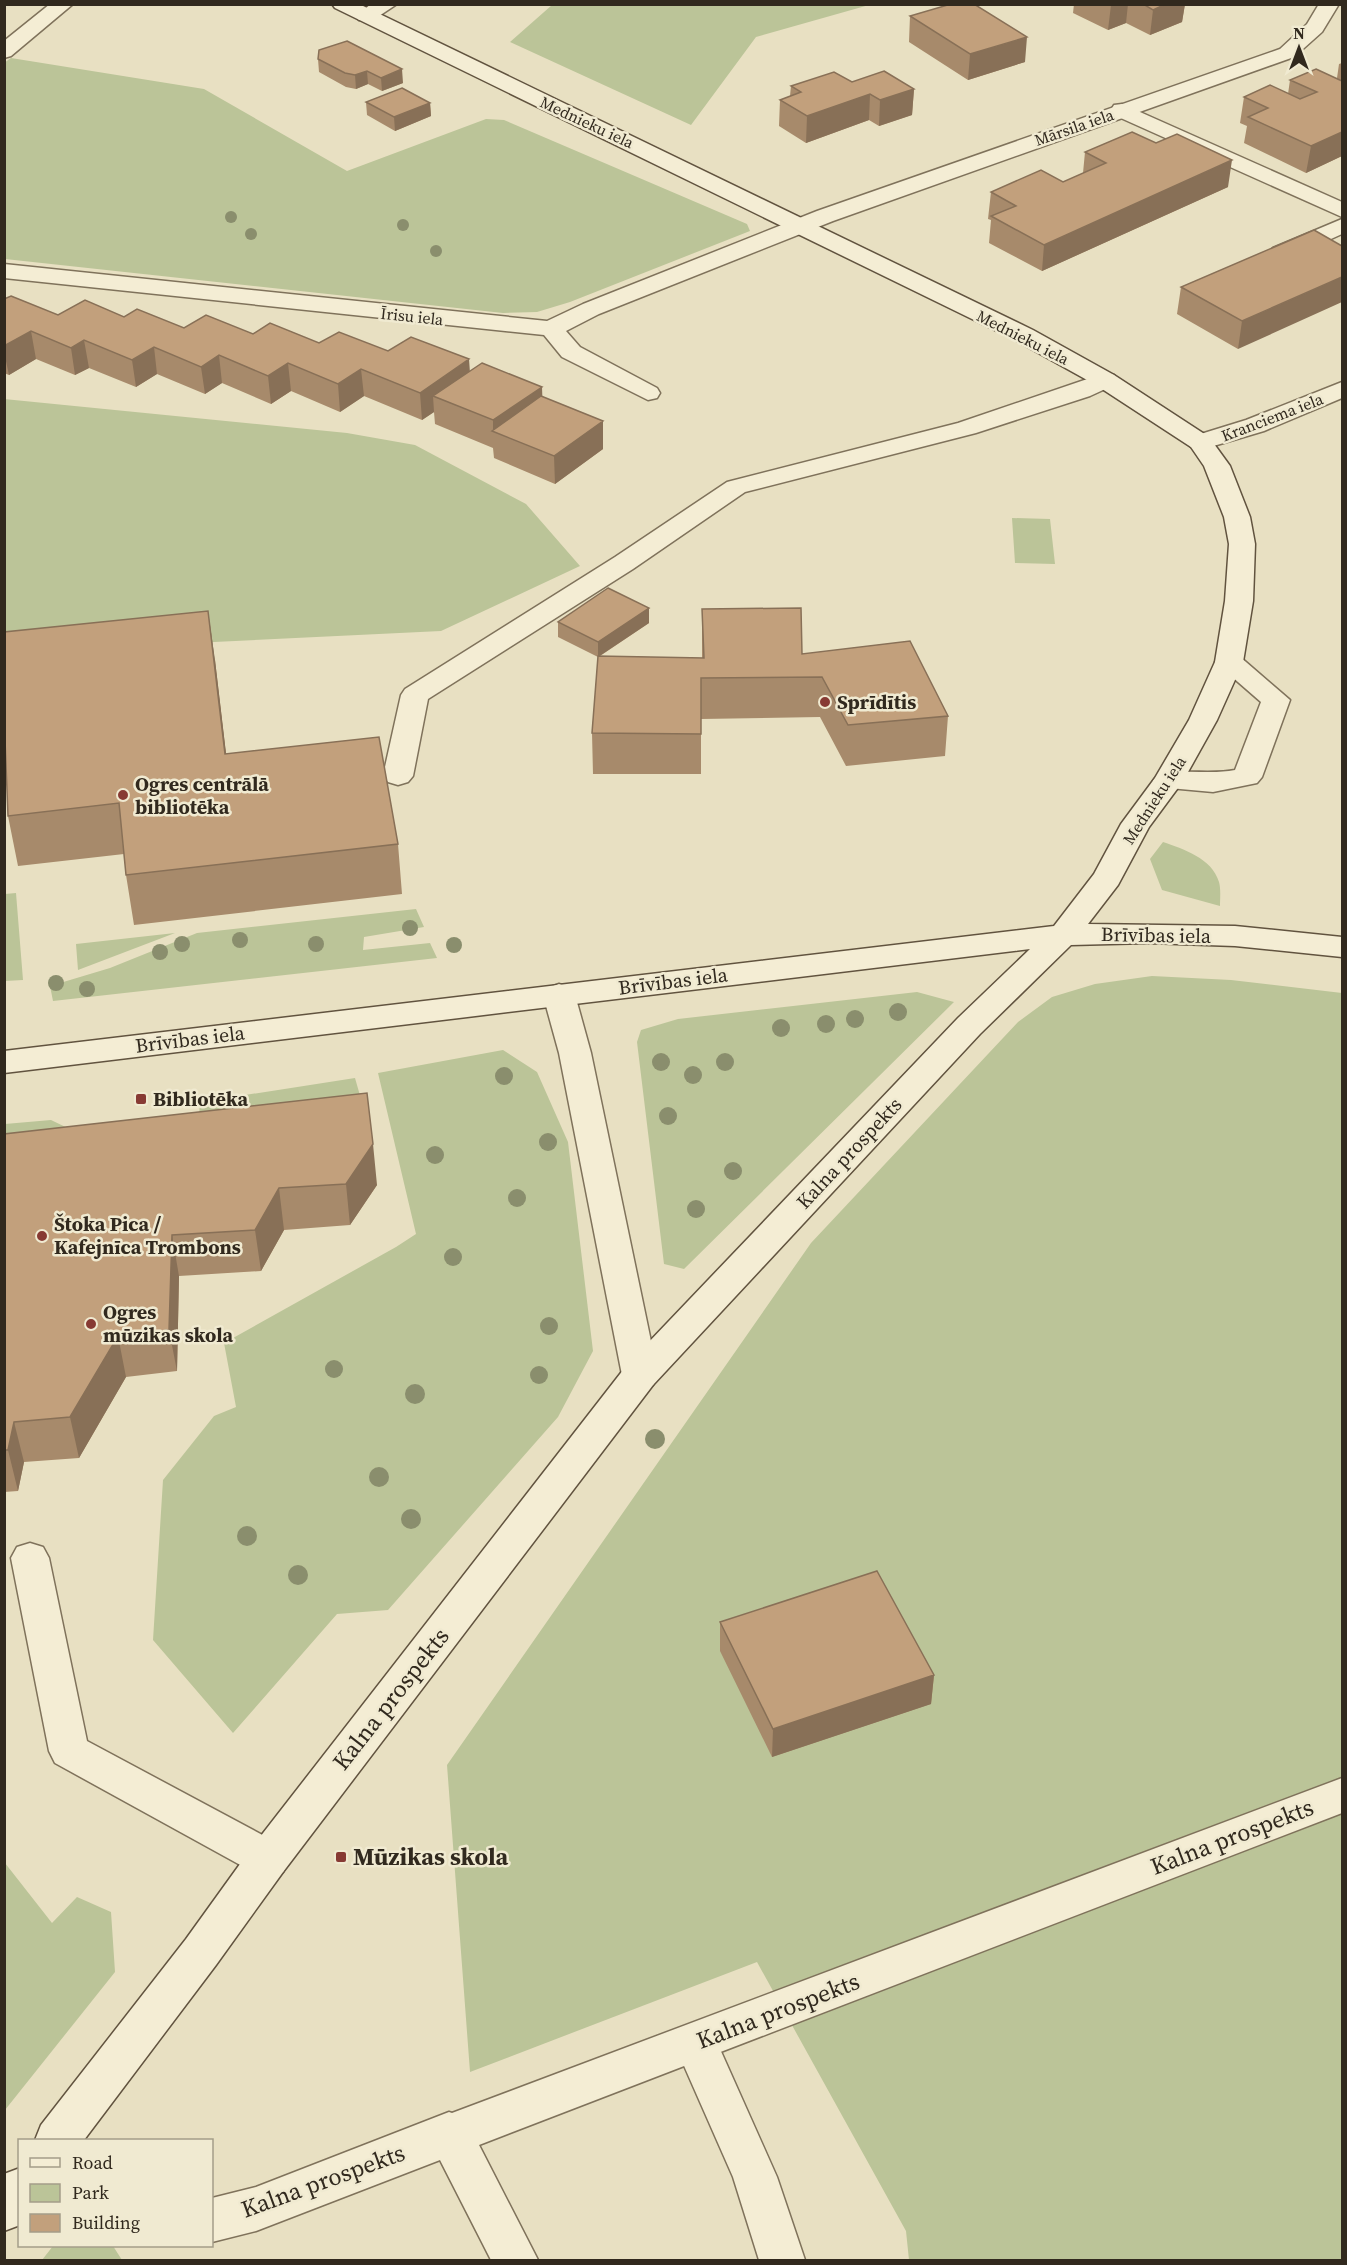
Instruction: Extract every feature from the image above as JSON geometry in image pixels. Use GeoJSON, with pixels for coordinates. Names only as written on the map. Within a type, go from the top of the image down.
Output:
{"type":"FeatureCollection","features":[{"type":"Feature","properties":{"kind":"street"},"geometry":{"type":"LineString","coordinates":[[4,52],[63,4]]}},
{"type":"Feature","properties":{"kind":"street","name":"Mednieku iela"},"geometry":{"type":"LineString","coordinates":[[342,4],[801,225],[1023,336],[1105,380],[1200,442],[1217,466],[1228,491],[1237,517],[1242,544],[1239,602],[1229,662],[1203,720],[1168,782],[1136,824],[1107,878],[1063,935]]}},
{"type":"Feature","properties":{"kind":"street"},"geometry":{"type":"LineString","coordinates":[[366,16],[387,4]]}},
{"type":"Feature","properties":{"kind":"street","name":"Mārsila iela"},"geometry":{"type":"LineString","coordinates":[[801,225],[1287,52],[1315,27],[1329,4]]}},
{"type":"Feature","properties":{"kind":"street"},"geometry":{"type":"LineString","coordinates":[[1122,110],[1342,210]]}},
{"type":"Feature","properties":{"kind":"street"},"geometry":{"type":"LineString","coordinates":[[648,393],[571,352],[551,329],[591,309],[801,225]]}},
{"type":"Feature","properties":{"kind":"street"},"geometry":{"type":"LineString","coordinates":[[1258,263],[1342,226]]}},
{"type":"Feature","properties":{"kind":"street","name":"Īrisu iela"},"geometry":{"type":"LineString","coordinates":[[4,271],[277,302],[551,329]]}},
{"type":"Feature","properties":{"kind":"street"},"geometry":{"type":"LineString","coordinates":[[398,776],[415,695],[624,563],[736,488],[967,428],[1081,391],[1105,380]]}},
{"type":"Feature","properties":{"kind":"street","name":"Kranciema iela"},"geometry":{"type":"LineString","coordinates":[[1200,442],[1230,435],[1294,412],[1342,389]]}},
{"type":"Feature","properties":{"kind":"street"},"geometry":{"type":"LineString","coordinates":[[1168,782],[1213,783],[1247,777],[1276,700],[1229,662]]}},
{"type":"Feature","properties":{"kind":"street","name":"Brīvības iela"},"geometry":{"type":"LineString","coordinates":[[4,1062],[1063,935],[1149,933],[1235,936],[1342,947]]}},
{"type":"Feature","properties":{"kind":"street","name":"Kalna prospekts"},"geometry":{"type":"LineString","coordinates":[[58,2139],[201,1952],[268,1859],[640,1375],[969,1026],[1063,935]]}},
{"type":"Feature","properties":{"kind":"street"},"geometry":{"type":"LineString","coordinates":[[559,994],[575,1053],[640,1375]]}},
{"type":"Feature","properties":{"kind":"street"},"geometry":{"type":"LineString","coordinates":[[30,1558],[69,1751],[268,1859]]}},
{"type":"Feature","properties":{"kind":"street","name":"Kalna prospekts"},"geometry":{"type":"LineString","coordinates":[[213,2220],[256,2209],[449,2133],[696,2043],[1342,1795]]}},
{"type":"Feature","properties":{"kind":"street"},"geometry":{"type":"LineString","coordinates":[[696,2043],[755,2177],[782,2260]]}},
{"type":"Feature","properties":{"kind":"street"},"geometry":{"type":"LineString","coordinates":[[449,2133],[515,2260]]}},
{"type":"Feature","properties":{"kind":"street"},"geometry":{"type":"LineString","coordinates":[[4,2209],[18,2192]]}},
{"type":"Feature","properties":{"kind":"green space"},"geometry":{"type":"Polygon","coordinates":[[[552,5],[869,5],[756,37],[691,125],[510,42],[552,5]]]}},
{"type":"Feature","properties":{"kind":"green space"},"geometry":{"type":"Polygon","coordinates":[[[11,58],[204,89],[347,171],[486,119],[504,120],[747,224],[750,231],[570,302],[537,312],[503,313],[5,259],[4,63],[11,58]]]}},
{"type":"Feature","properties":{"kind":"green space"},"geometry":{"type":"Polygon","coordinates":[[[4,399],[347,433],[415,445],[526,504],[580,566],[441,631],[5,652],[4,399]]]}},
{"type":"Feature","properties":{"kind":"green space"},"geometry":{"type":"Polygon","coordinates":[[[1012,518],[1050,519],[1055,564],[1015,563],[1012,518]]]}},
{"type":"Feature","properties":{"kind":"green space"},"geometry":{"type":"Polygon","coordinates":[[[1163,842],[1196,856],[1210,867],[1219,882],[1220,906],[1162,890],[1150,859],[1163,842]]]}},
{"type":"Feature","properties":{"kind":"green space"},"geometry":{"type":"Polygon","coordinates":[[[16,893],[23,980],[5,981],[5,894],[16,893]]]}},
{"type":"Feature","properties":{"kind":"green space"},"geometry":{"type":"Polygon","coordinates":[[[416,909],[424,927],[364,937],[363,950],[430,943],[437,958],[53,1001],[50,986],[110,968],[197,933],[416,909]]]}},
{"type":"Feature","properties":{"kind":"green space"},"geometry":{"type":"Polygon","coordinates":[[[175,933],[78,970],[76,944],[175,933]]]}},
{"type":"Feature","properties":{"kind":"green space"},"geometry":{"type":"Polygon","coordinates":[[[1152,976],[1231,980],[1342,993],[1342,2260],[909,2260],[906,2231],[757,1962],[470,2072],[447,1765],[811,1243],[1018,1022],[1052,997],[1095,984],[1152,976]]]}},
{"type":"Feature","properties":{"kind":"green space"},"geometry":{"type":"Polygon","coordinates":[[[917,992],[954,1002],[684,1269],[664,1264],[637,1042],[641,1030],[678,1019],[917,992]]]}},
{"type":"Feature","properties":{"kind":"green space"},"geometry":{"type":"Polygon","coordinates":[[[503,1050],[537,1072],[568,1142],[593,1351],[558,1417],[388,1610],[337,1614],[233,1733],[153,1640],[163,1480],[214,1416],[236,1407],[224,1343],[416,1234],[378,1073],[503,1050]]]}},
{"type":"Feature","properties":{"kind":"green space"},"geometry":{"type":"Polygon","coordinates":[[[355,1078],[371,1134],[5,1176],[5,1124],[51,1120],[78,1133],[199,1117],[200,1102],[355,1078]]]}},
{"type":"Feature","properties":{"kind":"green space"},"geometry":{"type":"Polygon","coordinates":[[[5,1863],[52,1923],[77,1897],[111,1912],[115,1972],[5,2110],[5,1863]]]}},
{"type":"Feature","properties":{"kind":"green space"},"geometry":{"type":"Polygon","coordinates":[[[52,2247],[114,2247],[122,2260],[42,2260],[52,2247]]]}},
{"type":"Feature","properties":{"kind":"building"},"geometry":{"type":"Polygon","coordinates":[[[951,4],[974,4],[1027,37],[970,54],[910,16],[951,4]]]}},
{"type":"Feature","properties":{"kind":"building"},"geometry":{"type":"Polygon","coordinates":[[[1143,4],[1166,4],[1153,10],[1143,4]]]}},
{"type":"Feature","properties":{"kind":"building"},"geometry":{"type":"Polygon","coordinates":[[[347,41],[402,69],[381,78],[367,71],[355,75],[345,73],[318,59],[319,50],[347,41]]]}},
{"type":"Feature","properties":{"kind":"building"},"geometry":{"type":"Polygon","coordinates":[[[1316,69],[1342,81],[1342,132],[1311,146],[1248,117],[1268,108],[1244,97],[1270,85],[1300,99],[1317,92],[1290,80],[1316,69]]]}},
{"type":"Feature","properties":{"kind":"building"},"geometry":{"type":"Polygon","coordinates":[[[884,71],[914,89],[880,100],[870,94],[807,116],[780,100],[801,92],[791,86],[834,72],[852,82],[884,71]]]}},
{"type":"Feature","properties":{"kind":"building"},"geometry":{"type":"Polygon","coordinates":[[[402,88],[430,103],[394,117],[366,102],[402,88]]]}},
{"type":"Feature","properties":{"kind":"building"},"geometry":{"type":"Polygon","coordinates":[[[1132,132],[1156,143],[1177,134],[1232,160],[1044,245],[991,216],[1016,206],[991,192],[1041,170],[1063,182],[1106,163],[1085,152],[1132,132]]]}},
{"type":"Feature","properties":{"kind":"building"},"geometry":{"type":"Polygon","coordinates":[[[1314,230],[1342,246],[1342,277],[1242,321],[1181,287],[1314,230]]]}},
{"type":"Feature","properties":{"kind":"building"},"geometry":{"type":"Polygon","coordinates":[[[11,296],[58,315],[85,300],[124,317],[137,309],[184,328],[206,315],[253,334],[270,323],[319,343],[339,332],[388,351],[411,337],[469,359],[420,393],[361,369],[338,384],[288,363],[268,376],[219,355],[201,367],[154,347],[132,360],[84,340],[71,348],[31,331],[4,346],[4,299],[11,296]]]}},
{"type":"Feature","properties":{"kind":"building"},"geometry":{"type":"Polygon","coordinates":[[[482,363],[542,387],[493,420],[433,396],[482,363]]]}},
{"type":"Feature","properties":{"kind":"building"},"geometry":{"type":"Polygon","coordinates":[[[541,396],[603,421],[554,456],[492,431],[541,396]]]}},
{"type":"Feature","properties":{"kind":"building"},"geometry":{"type":"Polygon","coordinates":[[[608,588],[649,608],[598,642],[558,622],[608,588]]]}},
{"type":"Feature","properties":{"kind":"building"},"geometry":{"type":"Polygon","coordinates":[[[801,608],[802,654],[910,641],[948,716],[848,725],[822,677],[701,678],[701,734],[592,733],[598,656],[704,658],[702,609],[801,608]]]}},
{"type":"Feature","properties":{"kind":"building","name":"Ogres centrālā bibliotēka"},"geometry":{"type":"Polygon","coordinates":[[[208,611],[225,754],[379,737],[398,844],[126,875],[119,803],[8,816],[4,632],[208,611]]]}},
{"type":"Feature","properties":{"kind":"building","name":"Ogres mūzikas skola"},"geometry":{"type":"Polygon","coordinates":[[[367,1093],[373,1144],[346,1184],[279,1188],[255,1230],[172,1235],[169,1330],[118,1336],[70,1417],[14,1422],[8,1450],[4,1450],[4,1134],[367,1093]]]}},
{"type":"Feature","properties":{"kind":"building"},"geometry":{"type":"Polygon","coordinates":[[[877,1571],[934,1675],[773,1729],[720,1622],[877,1571]]]}},
{"type":"Feature","properties":{"kind":"place","name":"Sprīdītis"},"geometry":{"type":"Point","coordinates":[825,702]}},
{"type":"Feature","properties":{"kind":"place","name":"Ogres centrālā bibliotēka"},"geometry":{"type":"Point","coordinates":[123,795]}},
{"type":"Feature","properties":{"kind":"place","name":"Bibliotēka"},"geometry":{"type":"Point","coordinates":[141,1099]}},
{"type":"Feature","properties":{"kind":"place","name":"Štoka Pica / Kafejnīca Trombons"},"geometry":{"type":"Point","coordinates":[42,1236]}},
{"type":"Feature","properties":{"kind":"place","name":"Ogres mūzikas skola"},"geometry":{"type":"Point","coordinates":[91,1324]}},
{"type":"Feature","properties":{"kind":"place","name":"Mūzikas skola"},"geometry":{"type":"Point","coordinates":[341,1857]}}]}
